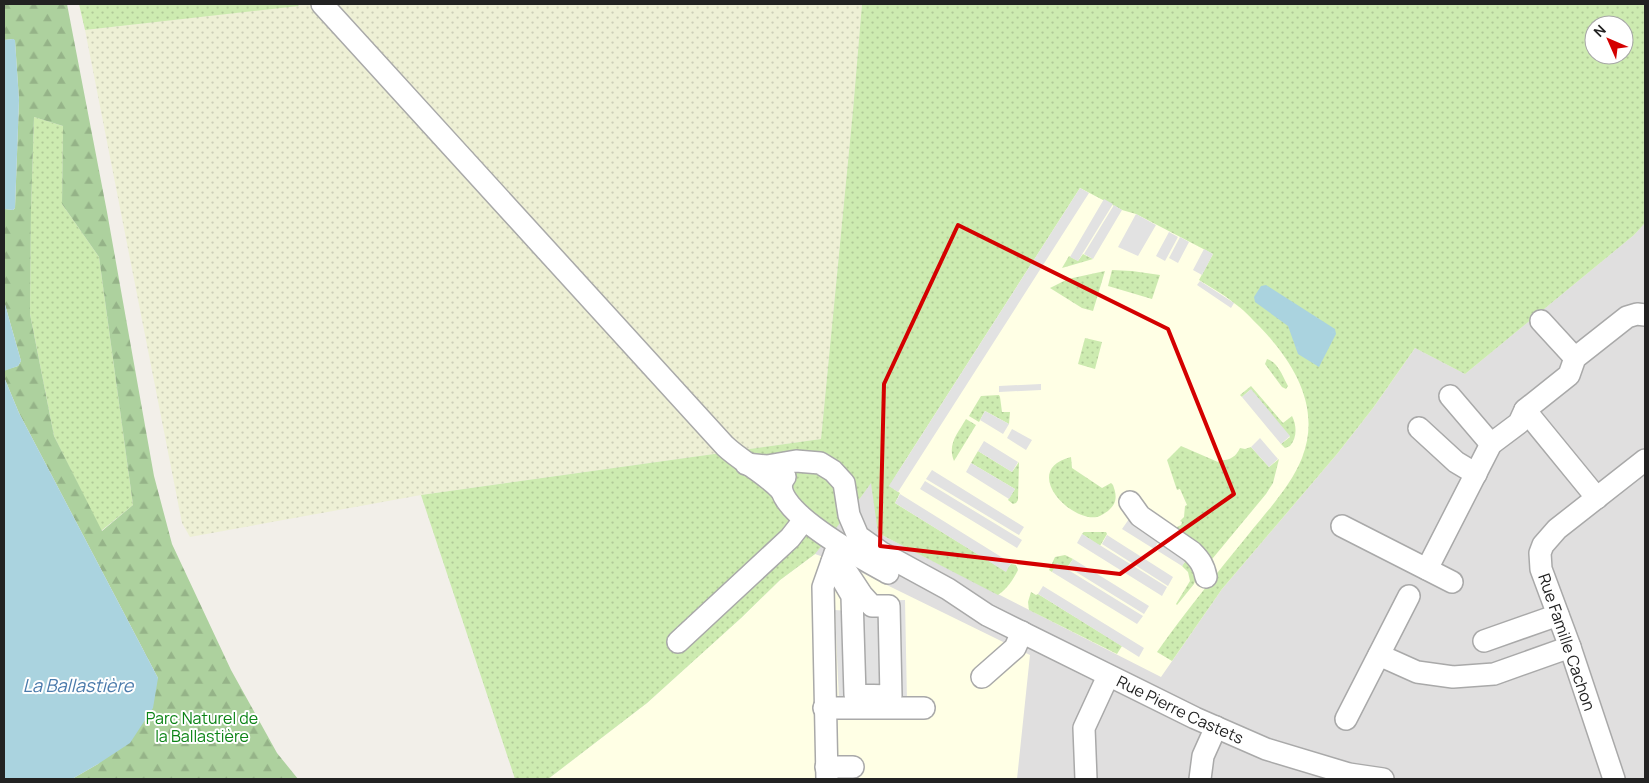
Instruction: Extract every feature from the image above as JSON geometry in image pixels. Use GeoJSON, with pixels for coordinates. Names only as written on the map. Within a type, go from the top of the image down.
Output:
{"type":"FeatureCollection","features":[{"type":"Feature","properties":{"kind":"street","name":"Rue Pierre Castets"},"geometry":{"type":"LineString","coordinates":[[322,4],[725,446],[746,464],[771,480],[804,520],[841,549],[882,553],[948,589],[987,615],[1216,728],[1266,749],[1348,777],[1383,779]]}},
{"type":"Feature","properties":{"kind":"street"},"geometry":{"type":"LineString","coordinates":[[1427,569],[1491,444],[1519,423],[1525,410],[1568,375],[1575,358],[1627,317],[1637,314],[1645,315]]}},
{"type":"Feature","properties":{"kind":"street"},"geometry":{"type":"LineString","coordinates":[[1542,321],[1575,358]]}},
{"type":"Feature","properties":{"kind":"street"},"geometry":{"type":"LineString","coordinates":[[1450,396],[1491,444]]}},
{"type":"Feature","properties":{"kind":"street"},"geometry":{"type":"LineString","coordinates":[[1525,410],[1597,498]]}},
{"type":"Feature","properties":{"kind":"street"},"geometry":{"type":"LineString","coordinates":[[1419,428],[1456,462],[1476,474]]}},
{"type":"Feature","properties":{"kind":"street"},"geometry":{"type":"LineString","coordinates":[[746,464],[767,466],[796,461],[820,463],[833,471],[844,483],[848,507],[841,549],[823,587],[826,773],[853,767]]}},
{"type":"Feature","properties":{"kind":"street","name":"Rue Famille Cachon"},"geometry":{"type":"LineString","coordinates":[[1614,779],[1570,647],[1541,569],[1540,554],[1543,545],[1557,530],[1597,498],[1642,470]]}},
{"type":"Feature","properties":{"kind":"street"},"geometry":{"type":"LineString","coordinates":[[781,490],[782,479],[786,475],[802,471],[814,472],[832,483],[848,507]]}},
{"type":"Feature","properties":{"kind":"street"},"geometry":{"type":"LineString","coordinates":[[1130,502],[1140,516],[1192,552],[1199,559],[1206,577]]}},
{"type":"Feature","properties":{"kind":"street"},"geometry":{"type":"LineString","coordinates":[[678,642],[790,538],[804,520]]}},
{"type":"Feature","properties":{"kind":"street"},"geometry":{"type":"LineString","coordinates":[[1342,526],[1452,582]]}},
{"type":"Feature","properties":{"kind":"street"},"geometry":{"type":"LineString","coordinates":[[841,549],[862,595],[872,606],[889,606],[891,696],[855,695],[852,596],[841,549]]}},
{"type":"Feature","properties":{"kind":"street"},"geometry":{"type":"LineString","coordinates":[[1346,719],[1409,596]]}},
{"type":"Feature","properties":{"kind":"street"},"geometry":{"type":"LineString","coordinates":[[1484,641],[1558,616]]}},
{"type":"Feature","properties":{"kind":"street"},"geometry":{"type":"LineString","coordinates":[[982,677],[1015,648],[1022,632]]}},
{"type":"Feature","properties":{"kind":"street"},"geometry":{"type":"LineString","coordinates":[[1379,655],[1417,672],[1453,677],[1494,674],[1570,647]]}},
{"type":"Feature","properties":{"kind":"street"},"geometry":{"type":"LineString","coordinates":[[1086,779],[1084,728],[1108,676]]}},
{"type":"Feature","properties":{"kind":"street"},"geometry":{"type":"LineString","coordinates":[[824,708],[924,708]]}},
{"type":"Feature","properties":{"kind":"street"},"geometry":{"type":"LineString","coordinates":[[1200,779],[1203,756],[1216,728]]}},
{"type":"Feature","properties":{"kind":"highlighted area"},"geometry":{"type":"Polygon","coordinates":[[[958,225],[1168,329],[1234,494],[1120,574],[880,546],[884,384],[958,225]]]}},
{"type":"Feature","properties":{"kind":"shaded area"},"geometry":{"type":"Polygon","coordinates":[[[311,4],[862,4],[821,439],[421,495],[190,537],[182,523],[85,30],[311,4]]]}},
{"type":"Feature","properties":{"kind":"shaded area"},"geometry":{"type":"Polygon","coordinates":[[[1062,171],[1415,348],[1373,408],[1337,454],[1222,589],[1161,677],[878,533],[933,381],[1062,171]]]}},
{"type":"Feature","properties":{"kind":"shaded area"},"geometry":{"type":"Polygon","coordinates":[[[1080,188],[1089,193],[898,492],[889,486],[1080,188]]]}},
{"type":"Feature","properties":{"kind":"shaded area"},"geometry":{"type":"Polygon","coordinates":[[[1104,199],[1113,204],[1078,261],[1070,257],[1104,199]]]}},
{"type":"Feature","properties":{"kind":"shaded area"},"geometry":{"type":"Polygon","coordinates":[[[1114,205],[1122,210],[1093,259],[1084,254],[1114,205]]]}},
{"type":"Feature","properties":{"kind":"shaded area"},"geometry":{"type":"Polygon","coordinates":[[[1136,214],[1156,225],[1138,256],[1118,247],[1136,214]]]}},
{"type":"Feature","properties":{"kind":"shaded area"},"geometry":{"type":"Polygon","coordinates":[[[1645,223],[1645,779],[548,779],[647,703],[780,580],[815,553],[871,482],[1415,348],[1465,374],[1634,235],[1645,223]]]}},
{"type":"Feature","properties":{"kind":"shaded area"},"geometry":{"type":"Polygon","coordinates":[[[1169,232],[1178,237],[1165,261],[1156,256],[1169,232]]]}},
{"type":"Feature","properties":{"kind":"shaded area"},"geometry":{"type":"Polygon","coordinates":[[[1180,237],[1189,242],[1178,263],[1169,258],[1180,237]]]}},
{"type":"Feature","properties":{"kind":"shaded area"},"geometry":{"type":"Polygon","coordinates":[[[1204,249],[1213,254],[1202,275],[1193,270],[1204,249]]]}},
{"type":"Feature","properties":{"kind":"shaded area"},"geometry":{"type":"Polygon","coordinates":[[[1200,281],[1234,303],[1231,308],[1197,285],[1200,281]]]}},
{"type":"Feature","properties":{"kind":"shaded area"},"geometry":{"type":"Polygon","coordinates":[[[1041,384],[1041,390],[999,392],[999,386],[1041,384]]]}},
{"type":"Feature","properties":{"kind":"shaded area"},"geometry":{"type":"Polygon","coordinates":[[[1251,389],[1290,436],[1281,444],[1242,397],[1251,389]]]}},
{"type":"Feature","properties":{"kind":"shaded area"},"geometry":{"type":"Polygon","coordinates":[[[985,411],[1009,424],[1003,434],[980,420],[985,411]]]}},
{"type":"Feature","properties":{"kind":"shaded area"},"geometry":{"type":"Polygon","coordinates":[[[1012,429],[1032,440],[1026,450],[1007,438],[1012,429]]]}},
{"type":"Feature","properties":{"kind":"shaded area"},"geometry":{"type":"Polygon","coordinates":[[[1260,438],[1278,459],[1269,467],[1251,447],[1260,438]]]}},
{"type":"Feature","properties":{"kind":"shaded area"},"geometry":{"type":"Polygon","coordinates":[[[984,441],[1018,462],[1012,472],[978,451],[984,441]]]}},
{"type":"Feature","properties":{"kind":"shaded area"},"geometry":{"type":"Polygon","coordinates":[[[971,463],[1015,489],[1009,499],[966,472],[971,463]]]}},
{"type":"Feature","properties":{"kind":"shaded area"},"geometry":{"type":"Polygon","coordinates":[[[932,470],[1024,527],[1019,535],[926,479],[932,470]]]}},
{"type":"Feature","properties":{"kind":"shaded area"},"geometry":{"type":"Polygon","coordinates":[[[925,481],[1022,540],[1017,548],[920,489],[925,481]]]}},
{"type":"Feature","properties":{"kind":"shaded area"},"geometry":{"type":"Polygon","coordinates":[[[900,494],[1011,563],[1006,572],[895,503],[900,494]]]}},
{"type":"Feature","properties":{"kind":"shaded area"},"geometry":{"type":"Polygon","coordinates":[[[1129,519],[1160,539],[1154,549],[1122,529],[1129,519]]]}},
{"type":"Feature","properties":{"kind":"shaded area"},"geometry":{"type":"Polygon","coordinates":[[[1082,534],[1167,587],[1162,596],[1077,543],[1082,534]]]}},
{"type":"Feature","properties":{"kind":"shaded area"},"geometry":{"type":"Polygon","coordinates":[[[1107,535],[1173,577],[1168,586],[1102,544],[1107,535]]]}},
{"type":"Feature","properties":{"kind":"shaded area"},"geometry":{"type":"Polygon","coordinates":[[[1164,541],[1189,556],[1182,566],[1158,551],[1164,541]]]}},
{"type":"Feature","properties":{"kind":"shaded area"},"geometry":{"type":"Polygon","coordinates":[[[815,554],[846,565],[1030,655],[1017,779],[548,779],[647,703],[780,580],[815,554]]]}},
{"type":"Feature","properties":{"kind":"shaded area"},"geometry":{"type":"Polygon","coordinates":[[[1073,559],[1149,606],[1144,614],[1068,567],[1073,559]]]}},
{"type":"Feature","properties":{"kind":"shaded area"},"geometry":{"type":"Polygon","coordinates":[[[1057,563],[1143,616],[1137,624],[1052,572],[1057,563]]]}},
{"type":"Feature","properties":{"kind":"shaded area"},"geometry":{"type":"Polygon","coordinates":[[[1043,586],[1144,648],[1139,657],[1038,594],[1043,586]]]}},
{"type":"Feature","properties":{"kind":"shaded area"},"geometry":{"type":"Polygon","coordinates":[[[905,600],[907,702],[839,700],[835,610],[849,611],[878,601],[905,600]]]}},
{"type":"Feature","properties":{"kind":"green space","name":"Parc Naturel de la Ballastière"},"geometry":{"type":"Polygon","coordinates":[[[4,4],[67,4],[107,212],[154,476],[172,544],[231,670],[277,753],[298,779],[72,779],[98,764],[158,678],[19,413],[4,377],[5,370],[18,366],[21,361],[4,301],[4,209],[13,210],[15,208],[19,100],[15,41],[13,39],[4,40],[4,4]],[[34,117],[30,314],[54,436],[102,531],[133,505],[99,257],[62,204],[63,126],[34,117]]]}},
{"type":"Feature","properties":{"kind":"green space"},"geometry":{"type":"Polygon","coordinates":[[[79,4],[297,4],[299,6],[85,30],[79,4]]]}},
{"type":"Feature","properties":{"kind":"green space"},"geometry":{"type":"Polygon","coordinates":[[[862,4],[1645,4],[1645,223],[1634,235],[1465,374],[1415,348],[1373,408],[1337,454],[1222,589],[1172,661],[1157,652],[1292,478],[1302,458],[1307,439],[1306,403],[1301,386],[1293,370],[1283,354],[1259,326],[1241,308],[1199,280],[1213,254],[1136,214],[1122,210],[1080,188],[889,486],[900,493],[895,503],[1005,571],[1011,564],[1016,565],[1018,570],[1004,590],[998,595],[878,533],[871,483],[815,554],[780,580],[647,703],[548,779],[515,779],[421,495],[821,439],[862,4]]]}},
{"type":"Feature","properties":{"kind":"green space"},"geometry":{"type":"Polygon","coordinates":[[[34,117],[63,126],[62,204],[99,257],[133,505],[101,531],[54,436],[30,314],[34,117]]]}},
{"type":"Feature","properties":{"kind":"green space"},"geometry":{"type":"Polygon","coordinates":[[[1083,254],[1093,259],[1062,268],[1069,256],[1078,261],[1083,254]]]}},
{"type":"Feature","properties":{"kind":"green space"},"geometry":{"type":"Polygon","coordinates":[[[1112,270],[1160,275],[1152,299],[1108,286],[1112,270]]]}},
{"type":"Feature","properties":{"kind":"green space"},"geometry":{"type":"Polygon","coordinates":[[[1105,271],[1093,311],[1082,308],[1050,288],[1068,279],[1105,271]]]}},
{"type":"Feature","properties":{"kind":"green space"},"geometry":{"type":"Polygon","coordinates":[[[1085,338],[1102,342],[1095,369],[1078,364],[1085,338]]]}},
{"type":"Feature","properties":{"kind":"green space"},"geometry":{"type":"Polygon","coordinates":[[[1267,359],[1280,370],[1288,386],[1286,389],[1282,387],[1265,364],[1267,359]]]}},
{"type":"Feature","properties":{"kind":"green space"},"geometry":{"type":"Polygon","coordinates":[[[1251,386],[1283,423],[1292,416],[1295,432],[1290,446],[1285,448],[1281,444],[1290,437],[1250,390],[1242,397],[1240,395],[1251,386]]]}},
{"type":"Feature","properties":{"kind":"green space"},"geometry":{"type":"Polygon","coordinates":[[[999,395],[1002,412],[1010,412],[1009,424],[985,411],[979,422],[969,416],[981,396],[999,395]]]}},
{"type":"Feature","properties":{"kind":"green space"},"geometry":{"type":"Polygon","coordinates":[[[966,419],[976,425],[954,461],[952,455],[953,444],[966,419]]]}},
{"type":"Feature","properties":{"kind":"green space"},"geometry":{"type":"Polygon","coordinates":[[[1181,446],[1218,462],[1219,460],[1232,458],[1240,448],[1251,447],[1269,467],[1279,459],[1273,483],[1266,494],[1208,564],[1175,528],[1181,525],[1182,522],[1180,521],[1184,517],[1185,506],[1187,505],[1180,489],[1177,490],[1167,460],[1181,446]]]}},
{"type":"Feature","properties":{"kind":"green space"},"geometry":{"type":"Polygon","coordinates":[[[978,451],[1012,472],[1019,462],[1018,500],[1016,503],[1013,504],[1008,500],[1015,489],[971,463],[978,451]]]}},
{"type":"Feature","properties":{"kind":"green space"},"geometry":{"type":"Polygon","coordinates":[[[1071,457],[1072,468],[1102,488],[1111,483],[1113,485],[1115,500],[1113,506],[1100,516],[1086,516],[1074,512],[1063,504],[1055,494],[1050,483],[1050,473],[1056,464],[1071,457]]]}},
{"type":"Feature","properties":{"kind":"green space"},"geometry":{"type":"Polygon","coordinates":[[[1084,532],[1106,532],[1107,534],[1100,546],[1082,534],[1084,532]]]}},
{"type":"Feature","properties":{"kind":"green space"},"geometry":{"type":"Polygon","coordinates":[[[1065,555],[1073,559],[1066,569],[1057,564],[1052,572],[1049,570],[1055,557],[1065,555]]]}},
{"type":"Feature","properties":{"kind":"green space"},"geometry":{"type":"Polygon","coordinates":[[[1189,556],[1196,578],[1194,584],[1177,605],[1190,581],[1188,572],[1182,566],[1189,556]]]}},
{"type":"Feature","properties":{"kind":"green space"},"geometry":{"type":"Polygon","coordinates":[[[1031,592],[1036,595],[1038,594],[1122,646],[1117,654],[1029,610],[1028,602],[1031,592]]]}},
{"type":"Feature","properties":{"kind":"water"},"geometry":{"type":"Polygon","coordinates":[[[4,40],[15,40],[19,100],[15,208],[13,210],[4,209],[4,40]]]}},
{"type":"Feature","properties":{"kind":"water"},"geometry":{"type":"Polygon","coordinates":[[[1266,285],[1335,329],[1336,334],[1319,367],[1298,354],[1288,326],[1255,302],[1254,297],[1261,286],[1266,285]]]}},
{"type":"Feature","properties":{"kind":"water"},"geometry":{"type":"Polygon","coordinates":[[[4,301],[21,361],[18,366],[4,371],[4,301]]]}},
{"type":"Feature","properties":{"kind":"water","name":"La Ballastière"},"geometry":{"type":"Polygon","coordinates":[[[4,377],[19,413],[158,678],[153,708],[130,743],[72,779],[4,779],[4,377]]]}}]}
